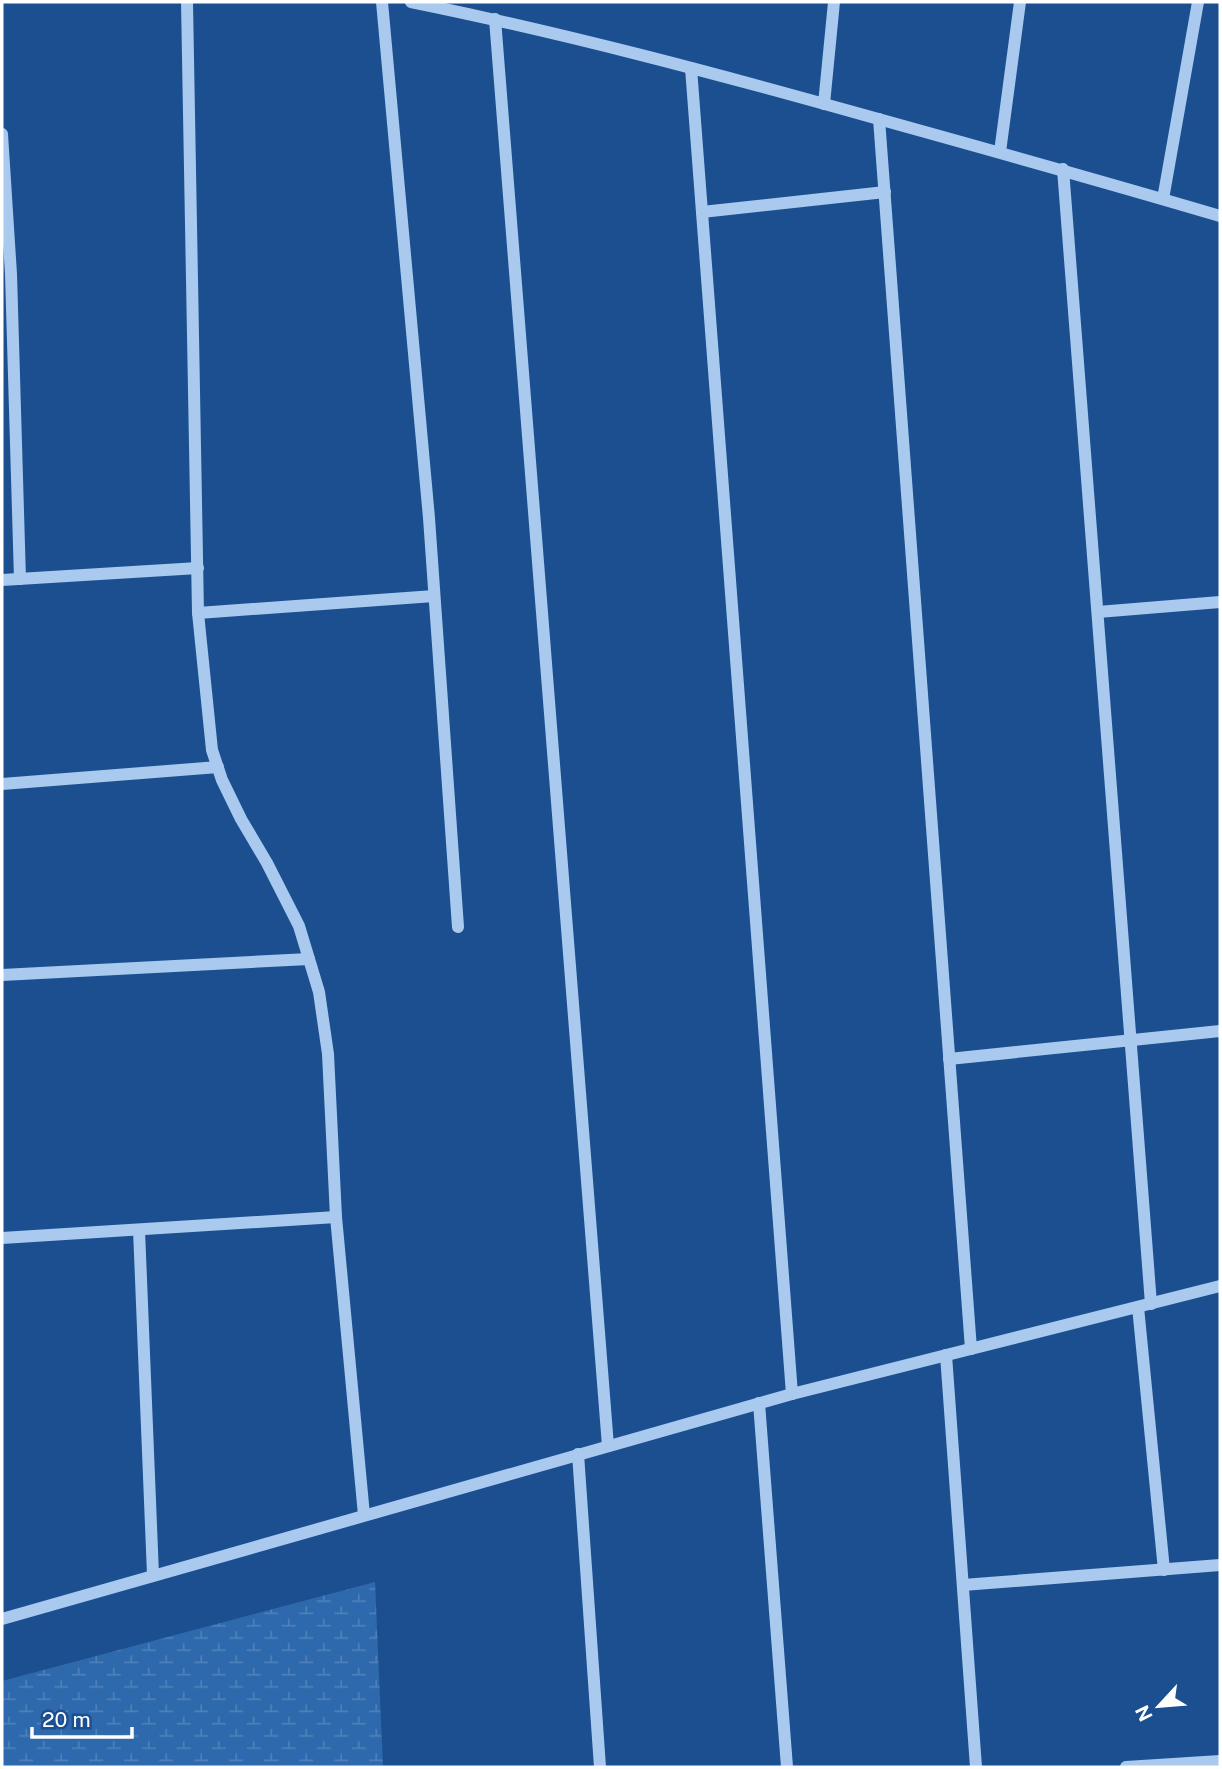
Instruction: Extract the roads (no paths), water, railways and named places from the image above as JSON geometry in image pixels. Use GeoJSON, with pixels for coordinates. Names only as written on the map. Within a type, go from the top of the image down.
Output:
{"type":"FeatureCollection","features":[{"type":"Feature","properties":{"kind":"street"},"geometry":{"type":"LineString","coordinates":[[187,2],[198,613],[212,750],[241,819],[299,926],[319,992],[328,1054],[337,1217],[364,1515]]}},
{"type":"Feature","properties":{"kind":"street"},"geometry":{"type":"LineString","coordinates":[[382,2],[434,596],[458,927]]}},
{"type":"Feature","properties":{"kind":"street"},"geometry":{"type":"LineString","coordinates":[[411,2],[495,19],[691,68],[1063,169],[1220,216]]}},
{"type":"Feature","properties":{"kind":"street"},"geometry":{"type":"LineString","coordinates":[[824,104],[834,2]]}},
{"type":"Feature","properties":{"kind":"street"},"geometry":{"type":"LineString","coordinates":[[1000,152],[1020,2]]}},
{"type":"Feature","properties":{"kind":"street"},"geometry":{"type":"LineString","coordinates":[[1163,199],[1198,2]]}},
{"type":"Feature","properties":{"kind":"street"},"geometry":{"type":"LineString","coordinates":[[495,19],[608,1446]]}},
{"type":"Feature","properties":{"kind":"street"},"geometry":{"type":"LineString","coordinates":[[691,68],[792,1394]]}},
{"type":"Feature","properties":{"kind":"street"},"geometry":{"type":"LineString","coordinates":[[879,119],[971,1349]]}},
{"type":"Feature","properties":{"kind":"street"},"geometry":{"type":"LineString","coordinates":[[2,134],[20,579]]}},
{"type":"Feature","properties":{"kind":"street"},"geometry":{"type":"LineString","coordinates":[[1063,169],[1130,1040],[1144,1305],[1164,1570]]}},
{"type":"Feature","properties":{"kind":"street"},"geometry":{"type":"LineString","coordinates":[[702,212],[885,192]]}},
{"type":"Feature","properties":{"kind":"street"},"geometry":{"type":"LineString","coordinates":[[2,580],[198,568]]}},
{"type":"Feature","properties":{"kind":"street"},"geometry":{"type":"LineString","coordinates":[[198,613],[434,596]]}},
{"type":"Feature","properties":{"kind":"street"},"geometry":{"type":"LineString","coordinates":[[1098,612],[1220,602]]}},
{"type":"Feature","properties":{"kind":"street"},"geometry":{"type":"LineString","coordinates":[[2,784],[218,767]]}},
{"type":"Feature","properties":{"kind":"street"},"geometry":{"type":"LineString","coordinates":[[2,975],[309,959]]}},
{"type":"Feature","properties":{"kind":"street"},"geometry":{"type":"LineString","coordinates":[[949,1059],[1220,1031]]}},
{"type":"Feature","properties":{"kind":"street"},"geometry":{"type":"LineString","coordinates":[[2,1238],[337,1217]]}},
{"type":"Feature","properties":{"kind":"street"},"geometry":{"type":"LineString","coordinates":[[139,1230],[152,1576]]}},
{"type":"Feature","properties":{"kind":"street"},"geometry":{"type":"LineString","coordinates":[[2,1619],[759,1403],[1220,1286]]}},
{"type":"Feature","properties":{"kind":"street"},"geometry":{"type":"LineString","coordinates":[[946,1355],[976,1767]]}},
{"type":"Feature","properties":{"kind":"street"},"geometry":{"type":"LineString","coordinates":[[759,1403],[787,1767]]}},
{"type":"Feature","properties":{"kind":"street"},"geometry":{"type":"LineString","coordinates":[[578,1454],[600,1767]]}},
{"type":"Feature","properties":{"kind":"street"},"geometry":{"type":"LineString","coordinates":[[963,1585],[1220,1565]]}},
{"type":"Feature","properties":{"kind":"street"},"geometry":{"type":"LineString","coordinates":[[1126,1767],[1220,1761]]}}]}
